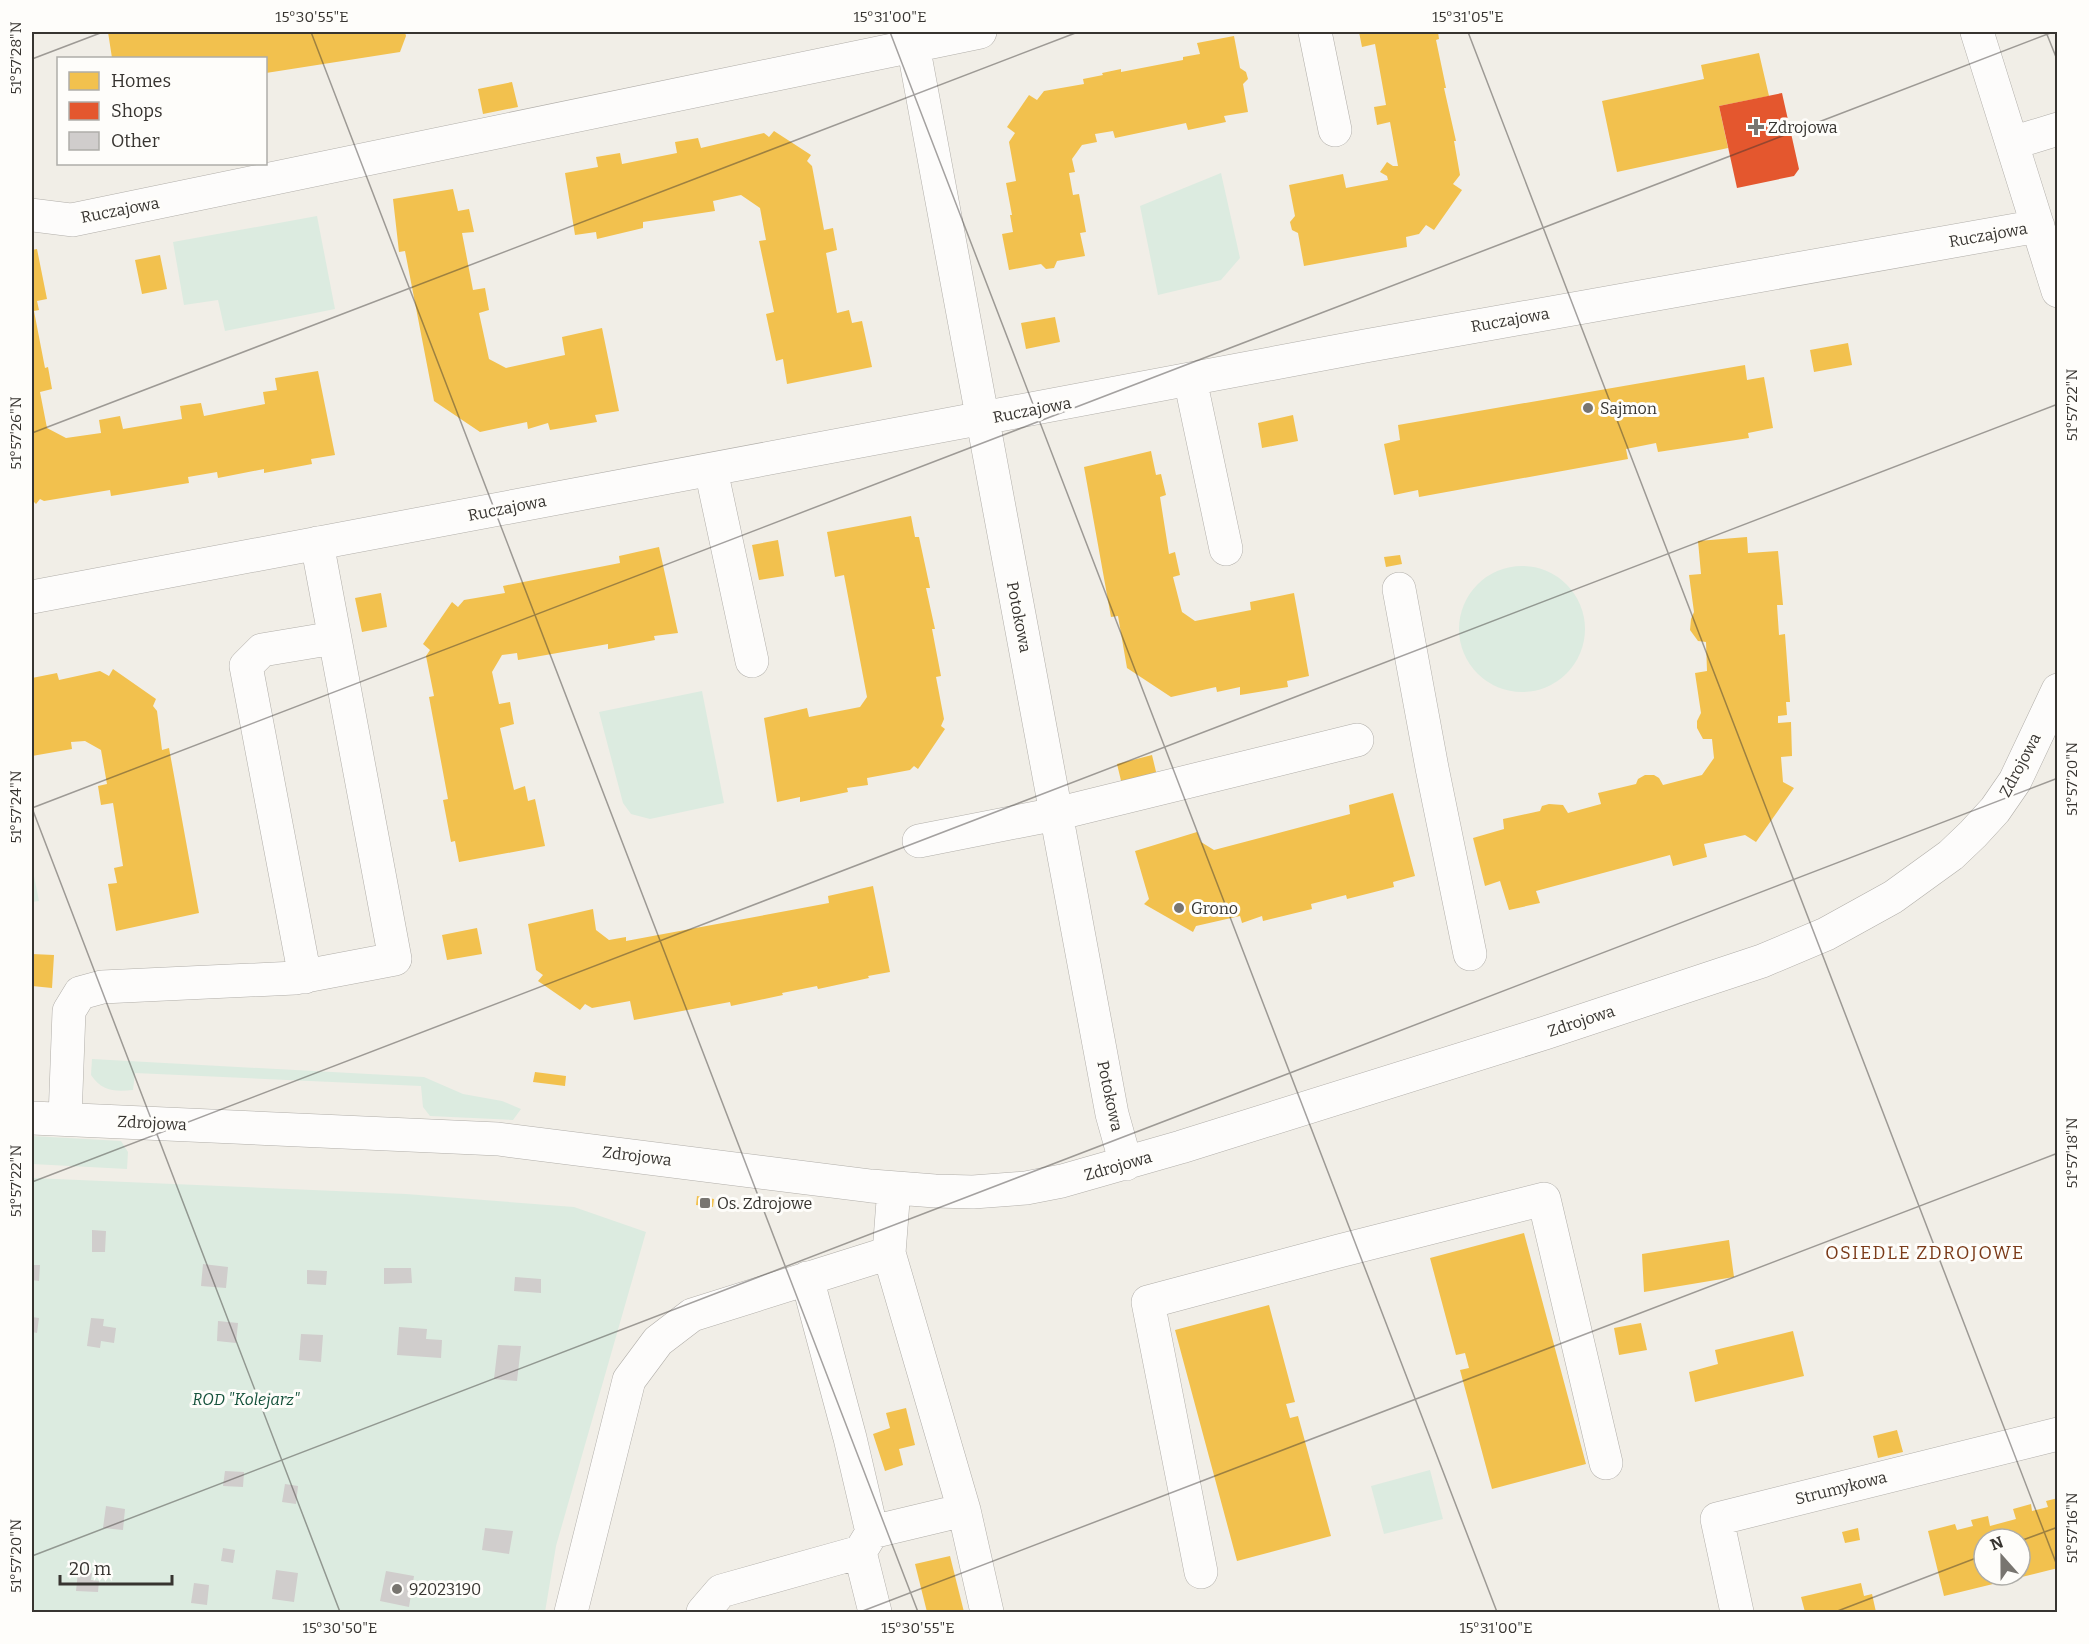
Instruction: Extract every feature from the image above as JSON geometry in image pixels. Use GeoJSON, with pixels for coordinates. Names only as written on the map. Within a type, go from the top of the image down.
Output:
{"type":"FeatureCollection","features":[{"type":"Feature","properties":{"kind":"street","name":"Ruczajowa"},"geometry":{"type":"LineString","coordinates":[[32,215],[72,220],[980,32]]}},
{"type":"Feature","properties":{"kind":"street"},"geometry":{"type":"LineString","coordinates":[[1315,32],[1335,130]]}},
{"type":"Feature","properties":{"kind":"street"},"geometry":{"type":"LineString","coordinates":[[1977,32],[2058,291]]}},
{"type":"Feature","properties":{"kind":"street","name":"Ruczajowa"},"geometry":{"type":"LineString","coordinates":[[913,45],[982,420]]}},
{"type":"Feature","properties":{"kind":"street"},"geometry":{"type":"LineString","coordinates":[[2012,143],[2058,129]]}},
{"type":"Feature","properties":{"kind":"street","name":"Ruczajowa"},"geometry":{"type":"LineString","coordinates":[[32,597],[1388,342],[2038,226]]}},
{"type":"Feature","properties":{"kind":"street"},"geometry":{"type":"LineString","coordinates":[[1190,380],[1226,549]]}},
{"type":"Feature","properties":{"kind":"street","name":"Potokowa"},"geometry":{"type":"LineString","coordinates":[[982,420],[1112,1114],[1126,1164]]}},
{"type":"Feature","properties":{"kind":"street"},"geometry":{"type":"LineString","coordinates":[[711,470],[752,661]]}},
{"type":"Feature","properties":{"kind":"street"},"geometry":{"type":"LineString","coordinates":[[66,1119],[69,1011],[80,993],[102,987],[305,977],[396,959],[317,543]]}},
{"type":"Feature","properties":{"kind":"street"},"geometry":{"type":"LineString","coordinates":[[1398,589],[1470,954]]}},
{"type":"Feature","properties":{"kind":"street"},"geometry":{"type":"LineString","coordinates":[[305,977],[246,666],[262,650],[334,638]]}},
{"type":"Feature","properties":{"kind":"street","name":"Zdrojowa"},"geometry":{"type":"LineString","coordinates":[[32,1118],[498,1139],[894,1188],[973,1192],[1026,1188],[1062,1181],[1126,1164],[1545,1033],[1762,961],[1826,934],[1893,897],[1950,855],[1987,818],[2015,781],[2058,690]]}},
{"type":"Feature","properties":{"kind":"street"},"geometry":{"type":"LineString","coordinates":[[919,841],[1056,814],[1356,740]]}},
{"type":"Feature","properties":{"kind":"street"},"geometry":{"type":"LineString","coordinates":[[894,1188],[889,1254],[964,1510],[987,1612]]}},
{"type":"Feature","properties":{"kind":"street"},"geometry":{"type":"LineString","coordinates":[[1200,1572],[1148,1302],[1544,1199],[1606,1463]]}},
{"type":"Feature","properties":{"kind":"street"},"geometry":{"type":"LineString","coordinates":[[571,1612],[629,1380],[643,1358],[658,1341],[692,1315],[889,1254]]}},
{"type":"Feature","properties":{"kind":"street"},"geometry":{"type":"LineString","coordinates":[[807,1278],[850,1438],[875,1612]]}},
{"type":"Feature","properties":{"kind":"street","name":"Strumykowa"},"geometry":{"type":"LineString","coordinates":[[1737,1612],[1717,1519],[2058,1434]]}},
{"type":"Feature","properties":{"kind":"street"},"geometry":{"type":"LineString","coordinates":[[703,1612],[721,1591],[964,1510]]}},
{"type":"Feature","properties":{"kind":"green space"},"geometry":{"type":"Polygon","coordinates":[[[1221,173],[1240,258],[1221,280],[1158,295],[1140,206],[1221,173]]]}},
{"type":"Feature","properties":{"kind":"green space"},"geometry":{"type":"Polygon","coordinates":[[[317,216],[335,309],[225,331],[218,300],[184,305],[173,242],[317,216]]]}},
{"type":"Feature","properties":{"kind":"green space"},"geometry":{"type":"Polygon","coordinates":[[[1522,566],[1546,571],[1566,585],[1580,605],[1585,629],[1580,653],[1566,673],[1546,687],[1522,692],[1498,687],[1478,673],[1464,653],[1459,629],[1464,605],[1478,585],[1498,571],[1522,566]]]}},
{"type":"Feature","properties":{"kind":"green space"},"geometry":{"type":"Polygon","coordinates":[[[702,691],[724,803],[650,819],[631,814],[623,803],[599,712],[702,691]]]}},
{"type":"Feature","properties":{"kind":"green space"},"geometry":{"type":"Polygon","coordinates":[[[32,866],[39,901],[32,902],[32,866]]]}},
{"type":"Feature","properties":{"kind":"green space"},"geometry":{"type":"Polygon","coordinates":[[[92,1059],[424,1077],[463,1094],[502,1101],[521,1109],[513,1120],[430,1116],[423,1107],[421,1086],[135,1073],[133,1090],[120,1091],[104,1087],[95,1080],[91,1075],[92,1059]]]}},
{"type":"Feature","properties":{"kind":"green space"},"geometry":{"type":"Polygon","coordinates":[[[32,1136],[121,1141],[128,1152],[127,1169],[32,1164],[32,1136]]]}},
{"type":"Feature","properties":{"kind":"green space","name":"ROD \"Kolejarz\""},"geometry":{"type":"Polygon","coordinates":[[[32,1178],[406,1194],[574,1207],[646,1232],[556,1546],[545,1612],[32,1612],[32,1178]]]}},
{"type":"Feature","properties":{"kind":"green space"},"geometry":{"type":"Polygon","coordinates":[[[1430,1470],[1443,1519],[1384,1534],[1371,1486],[1430,1470]]]}},
{"type":"Feature","properties":{"kind":"building: Homes"},"geometry":{"type":"Polygon","coordinates":[[[108,32],[405,32],[406,36],[400,52],[267,73],[267,57],[112,57],[108,32]]]}},
{"type":"Feature","properties":{"kind":"building: Homes"},"geometry":{"type":"Polygon","coordinates":[[[1359,32],[1438,32],[1439,39],[1436,40],[1456,141],[1454,141],[1460,175],[1453,184],[1462,190],[1434,230],[1426,225],[1419,234],[1406,237],[1407,247],[1304,266],[1298,233],[1292,230],[1290,222],[1295,216],[1289,185],[1343,174],[1346,188],[1388,180],[1387,176],[1380,172],[1387,162],[1398,166],[1390,122],[1377,125],[1374,107],[1386,105],[1375,44],[1362,47],[1359,32]]]}},
{"type":"Feature","properties":{"kind":"building: Homes"},"geometry":{"type":"Polygon","coordinates":[[[1234,36],[1240,68],[1246,72],[1248,79],[1243,84],[1248,112],[1224,116],[1226,122],[1188,130],[1186,123],[1115,138],[1113,131],[1095,134],[1097,142],[1082,145],[1072,159],[1075,172],[1069,173],[1073,195],[1079,194],[1086,232],[1080,233],[1085,256],[1057,261],[1054,268],[1046,269],[1041,264],[1009,270],[1002,234],[1013,232],[1006,183],[1016,181],[1009,142],[1015,133],[1007,127],[1029,95],[1037,100],[1044,91],[1084,84],[1083,79],[1103,75],[1102,73],[1121,69],[1121,72],[1183,60],[1183,57],[1200,54],[1197,43],[1234,36]]]}},
{"type":"Feature","properties":{"kind":"building: Homes"},"geometry":{"type":"Polygon","coordinates":[[[1759,53],[1769,96],[1719,106],[1728,148],[1617,172],[1602,101],[1704,79],[1701,65],[1759,53]]]}},
{"type":"Feature","properties":{"kind":"building: Homes"},"geometry":{"type":"Polygon","coordinates":[[[512,82],[518,107],[483,114],[478,89],[512,82]]]}},
{"type":"Feature","properties":{"kind":"building: Homes"},"geometry":{"type":"Polygon","coordinates":[[[774,131],[811,155],[807,161],[812,166],[824,230],[833,228],[837,250],[826,253],[837,313],[849,310],[852,323],[862,321],[872,367],[787,384],[783,359],[776,361],[766,314],[774,312],[759,241],[766,240],[760,208],[741,195],[713,201],[715,211],[643,222],[643,228],[597,239],[596,232],[575,235],[565,173],[598,167],[596,157],[620,153],[622,164],[677,153],[675,142],[698,138],[701,148],[764,133],[769,137],[774,131]]]}},
{"type":"Feature","properties":{"kind":"building: Homes"},"geometry":{"type":"Polygon","coordinates":[[[453,189],[458,211],[469,209],[474,232],[462,233],[473,290],[485,288],[489,310],[479,313],[489,359],[506,368],[565,355],[562,337],[602,328],[619,411],[595,415],[597,422],[550,430],[548,423],[528,429],[527,422],[480,432],[434,401],[405,251],[399,252],[393,199],[453,189]]]}},
{"type":"Feature","properties":{"kind":"building: Homes"},"geometry":{"type":"Polygon","coordinates":[[[37,249],[47,299],[37,301],[39,310],[34,311],[45,368],[48,367],[52,389],[40,392],[47,428],[66,438],[101,433],[99,420],[120,416],[123,429],[182,419],[180,406],[201,403],[204,416],[265,404],[263,392],[277,390],[275,378],[318,371],[335,455],[311,459],[312,464],[264,473],[264,469],[218,478],[217,472],[188,477],[189,483],[111,496],[110,490],[44,501],[40,499],[36,504],[32,500],[32,250],[37,249]]]}},
{"type":"Feature","properties":{"kind":"building: Homes"},"geometry":{"type":"Polygon","coordinates":[[[160,255],[167,289],[142,294],[135,260],[160,255]]]}},
{"type":"Feature","properties":{"kind":"building: Homes"},"geometry":{"type":"Polygon","coordinates":[[[1055,317],[1060,342],[1026,349],[1021,323],[1055,317]]]}},
{"type":"Feature","properties":{"kind":"building: Homes"},"geometry":{"type":"Polygon","coordinates":[[[1848,343],[1852,365],[1814,372],[1810,350],[1848,343]]]}},
{"type":"Feature","properties":{"kind":"building: Homes"},"geometry":{"type":"Polygon","coordinates":[[[1745,365],[1747,380],[1764,377],[1773,428],[1748,433],[1749,438],[1658,452],[1656,443],[1626,449],[1628,459],[1419,497],[1418,490],[1394,495],[1384,444],[1400,440],[1398,425],[1745,365]]]}},
{"type":"Feature","properties":{"kind":"building: Homes"},"geometry":{"type":"Polygon","coordinates":[[[1293,415],[1298,441],[1262,448],[1258,423],[1293,415]]]}},
{"type":"Feature","properties":{"kind":"building: Homes"},"geometry":{"type":"Polygon","coordinates":[[[1151,451],[1156,475],[1161,474],[1166,495],[1160,497],[1169,554],[1175,552],[1180,575],[1173,577],[1182,612],[1195,621],[1251,610],[1250,602],[1294,593],[1309,676],[1287,681],[1288,687],[1240,695],[1240,687],[1217,692],[1216,687],[1171,697],[1127,668],[1118,616],[1111,617],[1084,467],[1151,451]]]}},
{"type":"Feature","properties":{"kind":"building: Homes"},"geometry":{"type":"Polygon","coordinates":[[[911,516],[915,537],[919,537],[930,588],[926,588],[935,629],[932,629],[941,676],[936,677],[944,719],[941,726],[945,729],[918,769],[914,766],[910,770],[867,778],[868,785],[847,788],[848,792],[800,802],[800,797],[777,802],[764,718],[807,708],[809,717],[860,707],[867,697],[844,575],[835,577],[827,532],[911,516]]]}},
{"type":"Feature","properties":{"kind":"building: Homes"},"geometry":{"type":"Polygon","coordinates":[[[1747,537],[1748,553],[1778,551],[1783,605],[1777,605],[1779,635],[1785,634],[1790,702],[1786,702],[1787,715],[1778,716],[1778,723],[1791,722],[1792,756],[1781,757],[1783,782],[1794,788],[1756,842],[1745,835],[1704,844],[1707,857],[1673,866],[1670,855],[1536,891],[1540,903],[1509,910],[1500,881],[1485,886],[1473,838],[1504,829],[1503,819],[1540,811],[1542,806],[1549,804],[1563,805],[1568,813],[1601,804],[1598,793],[1636,784],[1638,779],[1645,775],[1654,775],[1663,785],[1702,775],[1714,758],[1712,739],[1703,739],[1697,728],[1697,721],[1701,713],[1695,673],[1707,671],[1706,642],[1698,641],[1690,630],[1694,612],[1689,575],[1701,574],[1698,541],[1747,537]]]}},
{"type":"Feature","properties":{"kind":"building: Homes"},"geometry":{"type":"Polygon","coordinates":[[[778,540],[784,576],[759,580],[752,545],[778,540]]]}},
{"type":"Feature","properties":{"kind":"building: Homes"},"geometry":{"type":"Polygon","coordinates":[[[659,547],[678,633],[654,636],[655,640],[608,649],[608,644],[518,660],[517,653],[502,655],[492,672],[499,704],[510,702],[514,724],[500,728],[514,790],[525,786],[528,801],[535,799],[545,846],[459,862],[455,841],[451,842],[443,800],[448,799],[429,697],[434,696],[426,656],[430,650],[423,644],[452,602],[458,607],[464,600],[505,593],[503,586],[620,563],[619,556],[659,547]]]}},
{"type":"Feature","properties":{"kind":"building: Homes"},"geometry":{"type":"Polygon","coordinates":[[[1400,555],[1402,564],[1386,567],[1384,557],[1400,555]]]}},
{"type":"Feature","properties":{"kind":"building: Homes"},"geometry":{"type":"Polygon","coordinates":[[[381,593],[387,627],[362,632],[355,598],[381,593]]]}},
{"type":"Feature","properties":{"kind":"building: Homes"},"geometry":{"type":"Polygon","coordinates":[[[113,669],[156,699],[153,706],[157,711],[162,750],[169,748],[199,913],[116,931],[108,884],[117,883],[114,868],[123,866],[113,803],[101,805],[98,786],[107,784],[101,750],[85,741],[71,742],[72,749],[32,756],[32,678],[57,673],[59,680],[100,671],[109,676],[113,669]]]}},
{"type":"Feature","properties":{"kind":"building: Homes"},"geometry":{"type":"Polygon","coordinates":[[[1152,755],[1158,780],[1123,789],[1117,764],[1152,755]]]}},
{"type":"Feature","properties":{"kind":"building: Homes"},"geometry":{"type":"Polygon","coordinates":[[[1393,793],[1415,876],[1393,882],[1394,887],[1347,899],[1346,895],[1311,904],[1312,909],[1263,921],[1262,916],[1242,923],[1240,916],[1196,926],[1193,932],[1144,904],[1149,899],[1135,851],[1197,832],[1201,842],[1214,850],[1350,814],[1349,805],[1393,793]]]}},
{"type":"Feature","properties":{"kind":"building: Homes"},"geometry":{"type":"Polygon","coordinates":[[[873,886],[890,972],[868,976],[869,978],[818,989],[817,986],[782,993],[783,995],[731,1006],[730,1002],[634,1020],[630,1001],[592,1008],[585,1004],[580,1010],[538,981],[543,975],[536,970],[528,924],[593,909],[596,930],[609,940],[626,937],[626,941],[829,903],[828,896],[873,886]]]}},
{"type":"Feature","properties":{"kind":"building: Homes"},"geometry":{"type":"Polygon","coordinates":[[[477,928],[482,954],[447,960],[442,935],[477,928]]]}},
{"type":"Feature","properties":{"kind":"building: Homes"},"geometry":{"type":"Polygon","coordinates":[[[32,954],[54,955],[52,988],[32,986],[32,954]]]}},
{"type":"Feature","properties":{"kind":"building: Homes"},"geometry":{"type":"Polygon","coordinates":[[[535,1072],[566,1076],[565,1086],[533,1082],[535,1072]]]}},
{"type":"Feature","properties":{"kind":"building: Homes"},"geometry":{"type":"Polygon","coordinates":[[[697,1196],[714,1199],[713,1207],[696,1205],[697,1196]]]}},
{"type":"Feature","properties":{"kind":"building: Homes"},"geometry":{"type":"Polygon","coordinates":[[[1524,1233],[1586,1464],[1492,1489],[1460,1370],[1469,1368],[1465,1353],[1456,1355],[1430,1258],[1524,1233]]]}},
{"type":"Feature","properties":{"kind":"building: Homes"},"geometry":{"type":"Polygon","coordinates":[[[1729,1240],[1734,1277],[1644,1292],[1642,1254],[1729,1240]]]}},
{"type":"Feature","properties":{"kind":"building: Homes"},"geometry":{"type":"Polygon","coordinates":[[[1269,1305],[1295,1402],[1286,1404],[1290,1418],[1298,1416],[1331,1536],[1237,1561],[1175,1330],[1269,1305]]]}},
{"type":"Feature","properties":{"kind":"building: Homes"},"geometry":{"type":"Polygon","coordinates":[[[1641,1323],[1647,1350],[1619,1355],[1614,1328],[1641,1323]]]}},
{"type":"Feature","properties":{"kind":"building: Homes"},"geometry":{"type":"Polygon","coordinates":[[[1793,1331],[1804,1376],[1695,1402],[1689,1372],[1718,1364],[1715,1350],[1793,1331]]]}},
{"type":"Feature","properties":{"kind":"building: Homes"},"geometry":{"type":"Polygon","coordinates":[[[906,1408],[915,1445],[899,1449],[903,1465],[885,1471],[873,1434],[890,1428],[886,1413],[906,1408]]]}},
{"type":"Feature","properties":{"kind":"building: Homes"},"geometry":{"type":"Polygon","coordinates":[[[1897,1430],[1903,1452],[1878,1458],[1873,1436],[1897,1430]]]}},
{"type":"Feature","properties":{"kind":"building: Homes"},"geometry":{"type":"Polygon","coordinates":[[[2058,1498],[2058,1568],[2032,1574],[2032,1527],[1972,1527],[1972,1587],[1981,1587],[1944,1596],[1928,1531],[1955,1524],[1957,1530],[1973,1526],[1971,1520],[1988,1516],[1990,1526],[2016,1519],[2013,1509],[2031,1504],[2032,1511],[2048,1507],[2046,1501],[2058,1498]]]}},
{"type":"Feature","properties":{"kind":"building: Homes"},"geometry":{"type":"Polygon","coordinates":[[[1858,1528],[1860,1540],[1845,1543],[1842,1532],[1858,1528]]]}},
{"type":"Feature","properties":{"kind":"building: Homes"},"geometry":{"type":"Polygon","coordinates":[[[950,1556],[964,1612],[927,1612],[915,1564],[950,1556]]]}},
{"type":"Feature","properties":{"kind":"building: Homes"},"geometry":{"type":"Polygon","coordinates":[[[1861,1583],[1864,1596],[1872,1594],[1876,1612],[1805,1612],[1801,1597],[1861,1583]]]}},
{"type":"Feature","properties":{"kind":"building: Shops","name":"Zdrojowa"},"geometry":{"type":"Polygon","coordinates":[[[1782,93],[1799,169],[1794,176],[1737,188],[1719,106],[1782,93]]]}},
{"type":"Feature","properties":{"kind":"building: Other"},"geometry":{"type":"Polygon","coordinates":[[[92,1230],[106,1231],[105,1252],[92,1252],[92,1230]]]}},
{"type":"Feature","properties":{"kind":"building: Other"},"geometry":{"type":"Polygon","coordinates":[[[203,1264],[228,1267],[226,1288],[201,1286],[203,1264]]]}},
{"type":"Feature","properties":{"kind":"building: Other"},"geometry":{"type":"Polygon","coordinates":[[[32,1265],[40,1265],[39,1281],[32,1280],[32,1265]]]}},
{"type":"Feature","properties":{"kind":"building: Other"},"geometry":{"type":"Polygon","coordinates":[[[384,1268],[411,1268],[412,1283],[384,1284],[384,1268]]]}},
{"type":"Feature","properties":{"kind":"building: Other"},"geometry":{"type":"Polygon","coordinates":[[[307,1270],[327,1271],[326,1285],[307,1284],[307,1270]]]}},
{"type":"Feature","properties":{"kind":"building: Other"},"geometry":{"type":"Polygon","coordinates":[[[515,1277],[541,1279],[541,1293],[514,1291],[515,1277]]]}},
{"type":"Feature","properties":{"kind":"building: Other"},"geometry":{"type":"Polygon","coordinates":[[[32,1317],[39,1318],[37,1333],[32,1332],[32,1317]]]}},
{"type":"Feature","properties":{"kind":"building: Other"},"geometry":{"type":"Polygon","coordinates":[[[91,1318],[104,1319],[103,1326],[116,1328],[114,1343],[101,1341],[100,1348],[87,1346],[91,1318]]]}},
{"type":"Feature","properties":{"kind":"building: Other"},"geometry":{"type":"Polygon","coordinates":[[[218,1321],[238,1323],[236,1343],[217,1341],[218,1321]]]}},
{"type":"Feature","properties":{"kind":"building: Other"},"geometry":{"type":"Polygon","coordinates":[[[399,1327],[427,1329],[426,1339],[442,1340],[441,1358],[397,1355],[399,1327]]]}},
{"type":"Feature","properties":{"kind":"building: Other"},"geometry":{"type":"Polygon","coordinates":[[[301,1334],[323,1335],[321,1362],[299,1360],[301,1334]]]}},
{"type":"Feature","properties":{"kind":"building: Other"},"geometry":{"type":"Polygon","coordinates":[[[498,1345],[521,1346],[517,1381],[494,1379],[498,1345]]]}},
{"type":"Feature","properties":{"kind":"building: Other"},"geometry":{"type":"Polygon","coordinates":[[[225,1471],[244,1472],[243,1487],[223,1486],[225,1471]]]}},
{"type":"Feature","properties":{"kind":"building: Other"},"geometry":{"type":"Polygon","coordinates":[[[285,1484],[298,1486],[296,1504],[282,1502],[285,1484]]]}},
{"type":"Feature","properties":{"kind":"building: Other"},"geometry":{"type":"Polygon","coordinates":[[[106,1506],[125,1509],[123,1530],[103,1528],[106,1506]]]}},
{"type":"Feature","properties":{"kind":"building: Other"},"geometry":{"type":"Polygon","coordinates":[[[485,1528],[513,1531],[509,1554],[482,1550],[485,1528]]]}},
{"type":"Feature","properties":{"kind":"building: Other"},"geometry":{"type":"Polygon","coordinates":[[[223,1548],[235,1550],[233,1563],[221,1561],[223,1548]]]}},
{"type":"Feature","properties":{"kind":"building: Other"},"geometry":{"type":"Polygon","coordinates":[[[276,1570],[298,1573],[294,1602],[272,1599],[276,1570]]]}},
{"type":"Feature","properties":{"kind":"building: Other","name":"92023190"},"geometry":{"type":"Polygon","coordinates":[[[386,1571],[414,1576],[409,1607],[380,1601],[386,1571]]]}},
{"type":"Feature","properties":{"kind":"building: Other"},"geometry":{"type":"Polygon","coordinates":[[[78,1572],[92,1573],[91,1580],[99,1581],[98,1592],[76,1591],[78,1572]]]}},
{"type":"Feature","properties":{"kind":"building: Other"},"geometry":{"type":"Polygon","coordinates":[[[194,1583],[209,1585],[207,1605],[191,1603],[194,1583]]]}},
{"type":"Feature","properties":{"kind":"place","name":"Zdrojowa"},"geometry":{"type":"Point","coordinates":[1756,127]}},
{"type":"Feature","properties":{"kind":"place","name":"Sajmon"},"geometry":{"type":"Point","coordinates":[1588,408]}},
{"type":"Feature","properties":{"kind":"place","name":"Grono"},"geometry":{"type":"Point","coordinates":[1179,908]}},
{"type":"Feature","properties":{"kind":"place","name":"Os. Zdrojowe"},"geometry":{"type":"Point","coordinates":[705,1203]}},
{"type":"Feature","properties":{"kind":"place","name":"92023190"},"geometry":{"type":"Point","coordinates":[397,1589]}},
{"type":"Feature","properties":{"kind":"district","name":"OSIEDLE ZDROJOWE"},"geometry":{"type":"Point","coordinates":[1925,1253]}}]}
